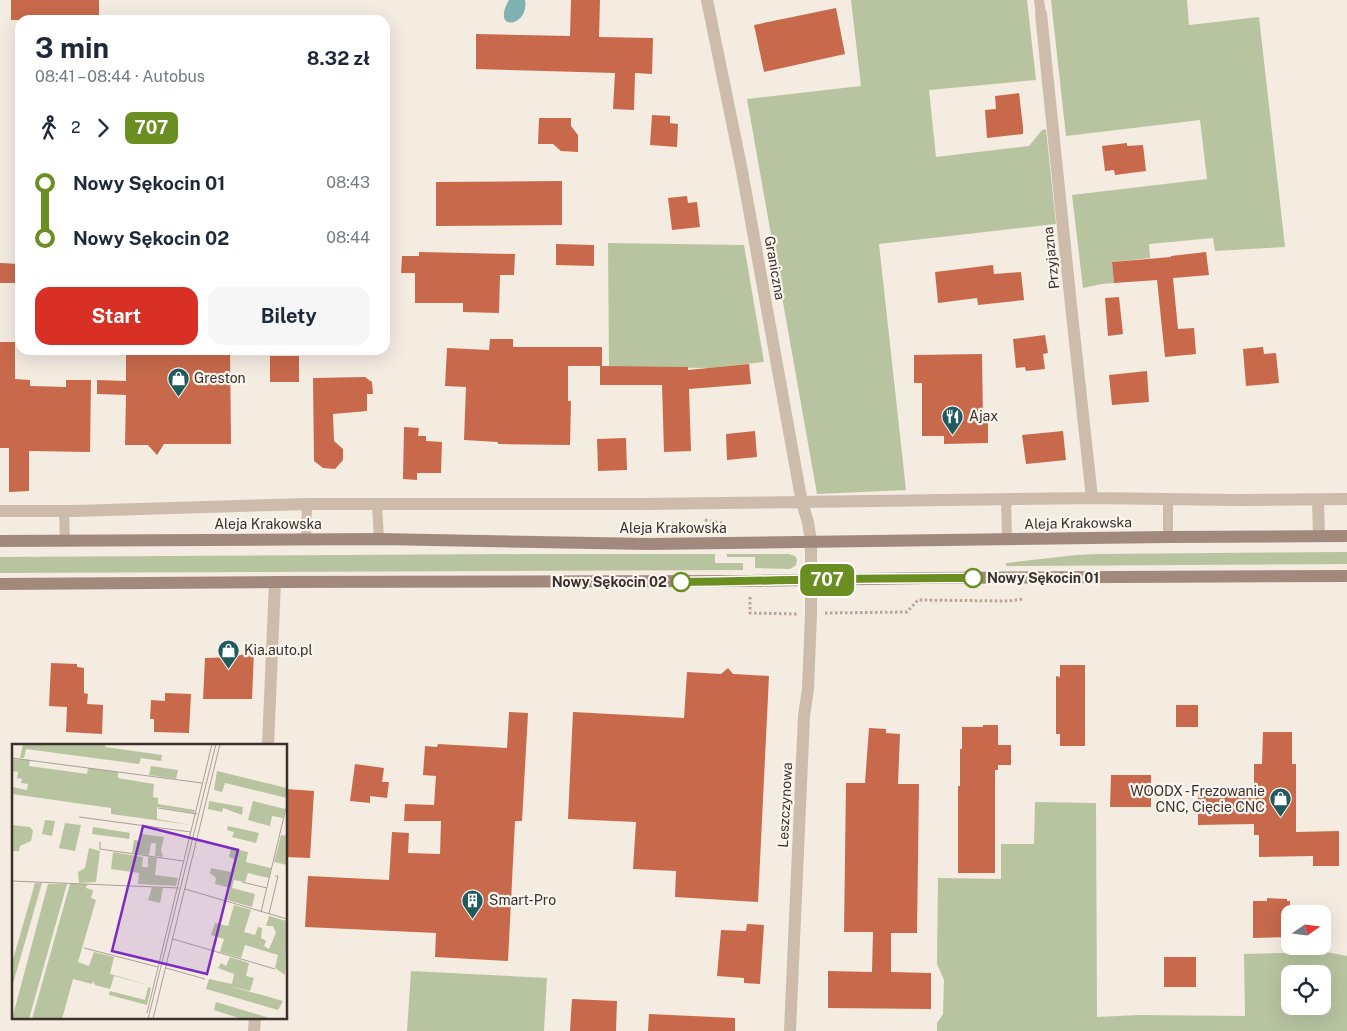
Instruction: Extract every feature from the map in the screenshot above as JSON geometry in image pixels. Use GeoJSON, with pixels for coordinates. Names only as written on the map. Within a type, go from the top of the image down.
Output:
{"type":"FeatureCollection","features":[{"type":"Feature","properties":{"kind":"main road","name":"Aleja Krakowska"},"geometry":{"type":"LineString","coordinates":[[0,541],[379,538],[649,544],[1347,536]]}},
{"type":"Feature","properties":{"kind":"main road"},"geometry":{"type":"LineString","coordinates":[[0,584],[533,583],[926,578],[1347,576]]}},
{"type":"Feature","properties":{"kind":"street","name":"Graniczna"},"geometry":{"type":"LineString","coordinates":[[707,0],[742,171],[802,502],[811,542]]}},
{"type":"Feature","properties":{"kind":"street","name":"Przyjazna"},"geometry":{"type":"LineString","coordinates":[[1041,14],[1070,305],[1092,498]]}},
{"type":"Feature","properties":{"kind":"street"},"geometry":{"type":"LineString","coordinates":[[0,511],[307,504],[802,502],[1092,498],[1347,499]]}},
{"type":"Feature","properties":{"kind":"street"},"geometry":{"type":"LineString","coordinates":[[1318,500],[1319,536]]}},
{"type":"Feature","properties":{"kind":"street","name":"Leszczynowa"},"geometry":{"type":"LineString","coordinates":[[790,1031],[804,716],[808,689],[811,542]]}},
{"type":"Feature","properties":{"kind":"street"},"geometry":{"type":"LineString","coordinates":[[268,744],[275,582]]}},
{"type":"Feature","properties":{"kind":"street"},"geometry":{"type":"LineString","coordinates":[[254,1031],[255,1018]]}},
{"type":"Feature","properties":{"kind":"lane"},"geometry":{"type":"LineString","coordinates":[[1040,0],[1041,14]]}},
{"type":"Feature","properties":{"kind":"lane"},"geometry":{"type":"LineString","coordinates":[[1006,499],[1007,539]]}},
{"type":"Feature","properties":{"kind":"lane"},"geometry":{"type":"LineString","coordinates":[[1168,499],[1168,537]]}},
{"type":"Feature","properties":{"kind":"lane"},"geometry":{"type":"LineString","coordinates":[[306,539],[307,504]]}},
{"type":"Feature","properties":{"kind":"lane"},"geometry":{"type":"LineString","coordinates":[[377,505],[379,538]]}},
{"type":"Feature","properties":{"kind":"lane"},"geometry":{"type":"LineString","coordinates":[[64,511],[65,541]]}},
{"type":"Feature","properties":{"kind":"path"},"geometry":{"type":"LineString","coordinates":[[750,593],[750,613],[800,614]]}},
{"type":"Feature","properties":{"kind":"path"},"geometry":{"type":"LineString","coordinates":[[821,614],[828,612],[907,612],[918,600],[1008,601],[1024,599]]}},
{"type":"Feature","properties":{"kind":"green space"},"geometry":{"type":"Polygon","coordinates":[[[851,0],[1027,0],[1036,80],[929,90],[936,157],[1029,146],[1042,130],[1046,129],[1056,224],[879,244],[906,490],[817,494],[747,99],[861,86],[851,0]]]}},
{"type":"Feature","properties":{"kind":"green space"},"geometry":{"type":"Polygon","coordinates":[[[1051,0],[1187,0],[1189,25],[1259,17],[1285,247],[1215,251],[1213,238],[1149,244],[1150,258],[1112,262],[1114,283],[1083,288],[1072,195],[1207,179],[1200,120],[1066,136],[1051,0]]]}},
{"type":"Feature","properties":{"kind":"green space"},"geometry":{"type":"Polygon","coordinates":[[[608,243],[744,245],[764,362],[710,368],[609,367],[608,243]]]}},
{"type":"Feature","properties":{"kind":"green space"},"geometry":{"type":"Polygon","coordinates":[[[1347,552],[1347,564],[1006,566],[1006,563],[1097,554],[1347,552]]]}},
{"type":"Feature","properties":{"kind":"green space"},"geometry":{"type":"Polygon","coordinates":[[[715,554],[715,563],[743,563],[743,570],[0,573],[0,557],[715,554]]]}},
{"type":"Feature","properties":{"kind":"green space"},"geometry":{"type":"Polygon","coordinates":[[[727,554],[789,554],[797,559],[796,565],[790,569],[755,568],[755,557],[727,557],[727,554]]]}},
{"type":"Feature","properties":{"kind":"green space"},"geometry":{"type":"Polygon","coordinates":[[[1035,802],[1096,803],[1097,1017],[1139,1015],[1245,1016],[1244,954],[1331,955],[1331,953],[1347,956],[1347,1031],[937,1031],[937,1023],[943,1014],[944,980],[937,964],[938,878],[1001,879],[1001,844],[1034,844],[1035,802]]]}},
{"type":"Feature","properties":{"kind":"green space"},"geometry":{"type":"Polygon","coordinates":[[[411,971],[547,978],[544,1031],[407,1031],[411,971]]]}},
{"type":"Feature","properties":{"kind":"water"},"geometry":{"type":"Polygon","coordinates":[[[509,0],[525,0],[525,9],[517,21],[507,22],[504,18],[504,11],[509,0]]]}},
{"type":"Feature","properties":{"kind":"building"},"geometry":{"type":"Polygon","coordinates":[[[11,0],[99,0],[99,15],[15,15],[15,20],[11,20],[11,0]]]}},
{"type":"Feature","properties":{"kind":"building"},"geometry":{"type":"Polygon","coordinates":[[[571,0],[600,0],[599,37],[653,38],[652,74],[635,73],[634,110],[613,109],[615,73],[476,69],[476,34],[570,36],[571,0]]]}},
{"type":"Feature","properties":{"kind":"building"},"geometry":{"type":"Polygon","coordinates":[[[836,8],[845,54],[764,72],[754,25],[836,8]]]}},
{"type":"Feature","properties":{"kind":"building"},"geometry":{"type":"Polygon","coordinates":[[[1019,93],[1023,134],[987,138],[985,110],[996,109],[995,96],[1019,93]]]}},
{"type":"Feature","properties":{"kind":"building"},"geometry":{"type":"Polygon","coordinates":[[[652,115],[670,116],[670,123],[678,124],[677,147],[650,145],[652,115]]]}},
{"type":"Feature","properties":{"kind":"building"},"geometry":{"type":"Polygon","coordinates":[[[539,118],[571,118],[571,126],[578,135],[578,152],[561,151],[553,144],[538,144],[539,118]]]}},
{"type":"Feature","properties":{"kind":"building"},"geometry":{"type":"Polygon","coordinates":[[[1127,143],[1127,146],[1143,145],[1146,171],[1115,175],[1114,170],[1105,171],[1102,146],[1127,143]]]}},
{"type":"Feature","properties":{"kind":"building"},"geometry":{"type":"Polygon","coordinates":[[[562,181],[562,225],[436,226],[436,182],[562,181]]]}},
{"type":"Feature","properties":{"kind":"building"},"geometry":{"type":"Polygon","coordinates":[[[687,196],[688,203],[697,202],[700,227],[672,230],[668,198],[687,196]]]}},
{"type":"Feature","properties":{"kind":"building"},"geometry":{"type":"Polygon","coordinates":[[[556,244],[594,245],[594,266],[556,265],[556,244]]]}},
{"type":"Feature","properties":{"kind":"building"},"geometry":{"type":"Polygon","coordinates":[[[419,252],[515,254],[514,275],[500,275],[499,313],[463,312],[463,303],[415,303],[415,273],[401,273],[402,256],[419,256],[419,252]]]}},
{"type":"Feature","properties":{"kind":"building"},"geometry":{"type":"Polygon","coordinates":[[[1206,252],[1209,275],[1173,278],[1178,329],[1194,328],[1196,354],[1165,357],[1157,280],[1114,283],[1112,262],[1206,252]]]}},
{"type":"Feature","properties":{"kind":"building"},"geometry":{"type":"Polygon","coordinates":[[[0,263],[15,264],[15,283],[0,283],[0,263]]]}},
{"type":"Feature","properties":{"kind":"building"},"geometry":{"type":"Polygon","coordinates":[[[993,265],[994,274],[1021,272],[1024,300],[978,305],[977,298],[938,303],[935,272],[993,265]]]}},
{"type":"Feature","properties":{"kind":"building"},"geometry":{"type":"Polygon","coordinates":[[[1119,297],[1123,334],[1108,336],[1105,298],[1119,297]]]}},
{"type":"Feature","properties":{"kind":"building"},"geometry":{"type":"Polygon","coordinates":[[[1045,335],[1048,353],[1043,354],[1045,369],[1026,371],[1025,367],[1016,368],[1013,339],[1045,335]]]}},
{"type":"Feature","properties":{"kind":"building"},"geometry":{"type":"Polygon","coordinates":[[[490,339],[513,339],[513,347],[602,347],[602,366],[568,366],[568,401],[571,401],[570,445],[498,444],[498,442],[464,440],[466,387],[445,386],[447,348],[489,350],[490,339]]]}},
{"type":"Feature","properties":{"kind":"building"},"geometry":{"type":"Polygon","coordinates":[[[0,342],[15,342],[15,379],[30,380],[30,386],[66,387],[66,380],[91,380],[90,452],[29,451],[29,491],[9,492],[9,448],[0,448],[0,342]]]}},
{"type":"Feature","properties":{"kind":"building"},"geometry":{"type":"Polygon","coordinates":[[[1263,347],[1264,354],[1276,353],[1279,383],[1246,386],[1243,349],[1263,347]]]}},
{"type":"Feature","properties":{"kind":"building"},"geometry":{"type":"Polygon","coordinates":[[[982,354],[983,423],[988,423],[988,443],[944,444],[944,436],[922,436],[922,383],[914,383],[914,355],[982,354]]]}},
{"type":"Feature","properties":{"kind":"building","name":"Greston"},"geometry":{"type":"Polygon","coordinates":[[[126,355],[230,355],[231,444],[164,444],[157,455],[148,445],[125,445],[126,395],[97,394],[97,380],[126,381],[126,355]]]}},
{"type":"Feature","properties":{"kind":"building"},"geometry":{"type":"Polygon","coordinates":[[[270,356],[299,356],[299,382],[270,382],[270,356]]]}},
{"type":"Feature","properties":{"kind":"building"},"geometry":{"type":"Polygon","coordinates":[[[749,364],[751,384],[689,389],[691,451],[664,452],[662,385],[600,385],[600,366],[688,367],[688,370],[749,364]]]}},
{"type":"Feature","properties":{"kind":"building"},"geometry":{"type":"Polygon","coordinates":[[[1147,371],[1149,402],[1112,405],[1109,375],[1147,371]]]}},
{"type":"Feature","properties":{"kind":"building"},"geometry":{"type":"Polygon","coordinates":[[[365,377],[372,382],[373,394],[367,394],[367,411],[333,414],[334,441],[343,449],[343,460],[335,469],[323,468],[314,461],[313,378],[365,377]]]}},
{"type":"Feature","properties":{"kind":"building"},"geometry":{"type":"Polygon","coordinates":[[[404,427],[419,428],[418,436],[426,436],[426,441],[442,442],[441,473],[417,473],[417,480],[403,479],[404,427]]]}},
{"type":"Feature","properties":{"kind":"building"},"geometry":{"type":"Polygon","coordinates":[[[755,431],[757,457],[727,460],[726,434],[755,431]]]}},
{"type":"Feature","properties":{"kind":"building"},"geometry":{"type":"Polygon","coordinates":[[[1063,431],[1066,460],[1026,464],[1022,435],[1063,431]]]}},
{"type":"Feature","properties":{"kind":"building"},"geometry":{"type":"Polygon","coordinates":[[[626,438],[627,470],[598,471],[597,439],[626,438]]]}},
{"type":"Feature","properties":{"kind":"building"},"geometry":{"type":"Polygon","coordinates":[[[254,651],[252,699],[203,699],[205,658],[234,657],[254,651]]]}},
{"type":"Feature","properties":{"kind":"building"},"geometry":{"type":"Polygon","coordinates":[[[51,663],[77,664],[77,667],[84,668],[84,693],[88,694],[87,704],[103,705],[102,734],[66,732],[67,707],[49,706],[51,663]]]}},
{"type":"Feature","properties":{"kind":"building"},"geometry":{"type":"Polygon","coordinates":[[[1060,665],[1085,665],[1085,746],[1060,746],[1060,734],[1056,734],[1056,676],[1060,677],[1060,665]]]}},
{"type":"Feature","properties":{"kind":"building"},"geometry":{"type":"Polygon","coordinates":[[[728,668],[733,674],[769,676],[758,902],[675,897],[676,871],[633,869],[636,822],[568,819],[573,712],[684,718],[687,672],[721,674],[728,668]]]}},
{"type":"Feature","properties":{"kind":"building"},"geometry":{"type":"Polygon","coordinates":[[[165,693],[191,694],[189,733],[154,732],[154,719],[150,719],[151,700],[165,701],[165,693]]]}},
{"type":"Feature","properties":{"kind":"building"},"geometry":{"type":"Polygon","coordinates":[[[1176,705],[1198,705],[1198,727],[1176,727],[1176,705]]]}},
{"type":"Feature","properties":{"kind":"building"},"geometry":{"type":"Polygon","coordinates":[[[509,712],[528,713],[522,821],[515,821],[508,961],[435,957],[436,933],[305,927],[308,876],[389,880],[392,832],[409,833],[408,853],[440,854],[441,821],[404,821],[405,804],[434,805],[436,776],[423,775],[425,746],[437,747],[438,744],[507,748],[509,712]]]}},
{"type":"Feature","properties":{"kind":"building"},"geometry":{"type":"Polygon","coordinates":[[[983,725],[998,725],[998,745],[1011,745],[1011,765],[998,765],[998,770],[995,770],[995,873],[958,873],[958,786],[960,786],[962,727],[983,727],[983,725]]]}},
{"type":"Feature","properties":{"kind":"building"},"geometry":{"type":"Polygon","coordinates":[[[869,728],[886,729],[886,733],[900,734],[898,784],[919,784],[917,933],[891,933],[891,972],[931,973],[931,1009],[828,1008],[828,971],[872,972],[873,932],[844,932],[846,783],[865,783],[869,728]]]}},
{"type":"Feature","properties":{"kind":"building"},"geometry":{"type":"Polygon","coordinates":[[[1263,732],[1292,732],[1292,764],[1296,764],[1296,832],[1339,831],[1339,866],[1313,866],[1313,856],[1259,857],[1259,835],[1254,835],[1254,824],[1198,825],[1198,788],[1254,788],[1254,764],[1262,764],[1263,732]]]}},
{"type":"Feature","properties":{"kind":"building"},"geometry":{"type":"Polygon","coordinates":[[[355,764],[384,768],[382,782],[389,782],[387,798],[370,796],[370,803],[350,801],[355,764]]]}},
{"type":"Feature","properties":{"kind":"building"},"geometry":{"type":"Polygon","coordinates":[[[1111,775],[1151,775],[1151,807],[1110,807],[1111,775]]]}},
{"type":"Feature","properties":{"kind":"building"},"geometry":{"type":"Polygon","coordinates":[[[288,789],[314,791],[310,858],[288,857],[288,789]]]}},
{"type":"Feature","properties":{"kind":"building"},"geometry":{"type":"Polygon","coordinates":[[[1267,898],[1287,899],[1287,901],[1290,901],[1290,905],[1281,905],[1281,937],[1253,938],[1253,901],[1267,901],[1267,898]]]}},
{"type":"Feature","properties":{"kind":"building"},"geometry":{"type":"Polygon","coordinates":[[[747,924],[764,925],[760,984],[744,983],[744,978],[717,976],[721,930],[746,931],[747,924]]]}},
{"type":"Feature","properties":{"kind":"building"},"geometry":{"type":"Polygon","coordinates":[[[1164,957],[1196,957],[1196,987],[1164,987],[1164,957]]]}},
{"type":"Feature","properties":{"kind":"building"},"geometry":{"type":"Polygon","coordinates":[[[572,999],[617,1001],[616,1031],[570,1031],[572,999]]]}},
{"type":"Feature","properties":{"kind":"building"},"geometry":{"type":"Polygon","coordinates":[[[649,1014],[735,1018],[735,1031],[648,1031],[649,1014]]]}},
{"type":"Feature","properties":{"kind":"bus line","name":"707"},"geometry":{"type":"LineString","coordinates":[[681,582],[973,578]]}},
{"type":"Feature","properties":{"kind":"place","name":"Greston"},"geometry":{"type":"Point","coordinates":[178,397]}},
{"type":"Feature","properties":{"kind":"place","name":"Ajax"},"geometry":{"type":"Point","coordinates":[953,435]}},
{"type":"Feature","properties":{"kind":"place","name":"Nowy Sękocin 01"},"geometry":{"type":"Point","coordinates":[973,578]}},
{"type":"Feature","properties":{"kind":"place","name":"Nowy Sękocin 02"},"geometry":{"type":"Point","coordinates":[681,582]}},
{"type":"Feature","properties":{"kind":"place","name":"Kia.auto.pl"},"geometry":{"type":"Point","coordinates":[228,669]}},
{"type":"Feature","properties":{"kind":"place","name":"WOODX - Frezowanie CNC, Cięcie CNC"},"geometry":{"type":"Point","coordinates":[1281,818]}},
{"type":"Feature","properties":{"kind":"place","name":"Smart-Pro"},"geometry":{"type":"Point","coordinates":[473,919]}}]}
